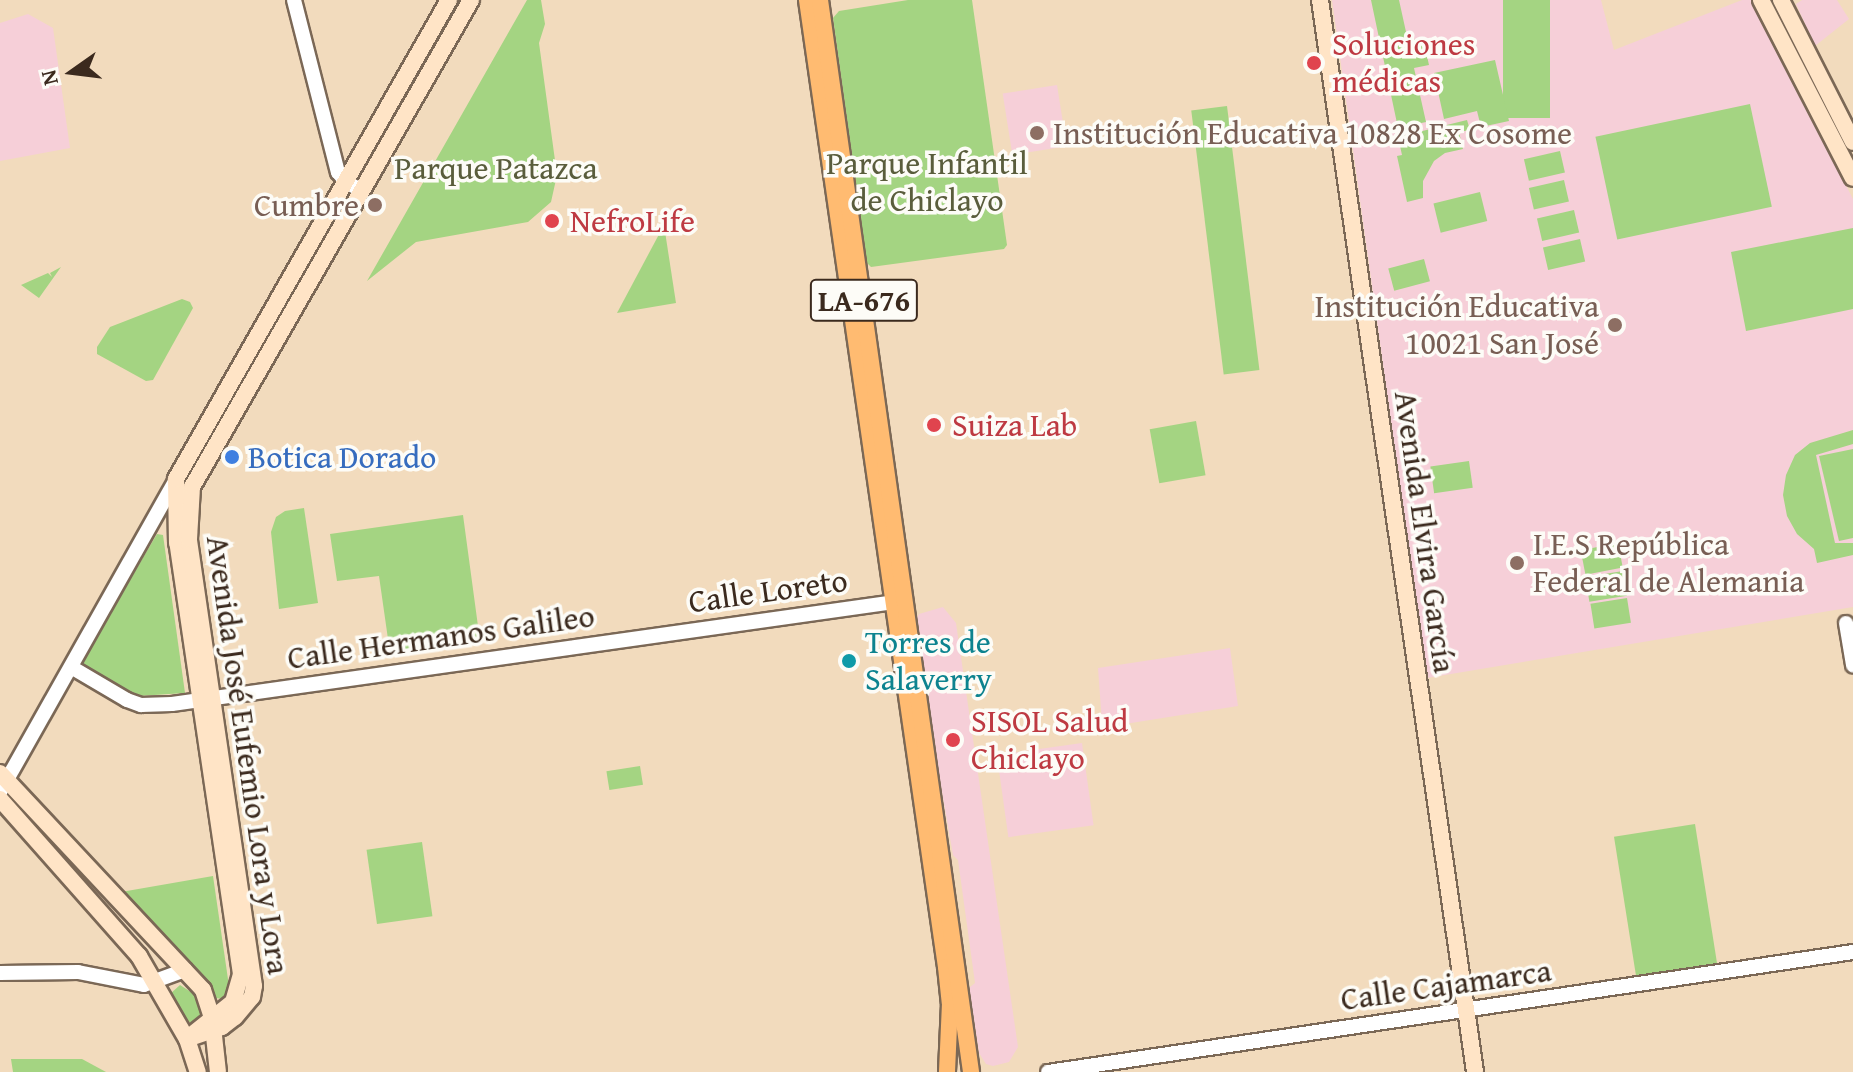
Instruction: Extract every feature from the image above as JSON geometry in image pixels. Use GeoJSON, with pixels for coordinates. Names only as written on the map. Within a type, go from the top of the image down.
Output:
{"type":"FeatureCollection","features":[{"type":"Feature","properties":{"kind":"main road"},"geometry":{"type":"LineString","coordinates":[[176,479],[449,0]]}},
{"type":"Feature","properties":{"kind":"main road","name":"Avenida José Eufemio Lora y Lora"},"geometry":{"type":"LineString","coordinates":[[187,1039],[212,1024],[233,1002],[241,974],[189,539],[192,487],[471,0]]}},
{"type":"Feature","properties":{"kind":"main road","name":"LA-676"},"geometry":{"type":"LineString","coordinates":[[807,0],[971,1072]]}},
{"type":"Feature","properties":{"kind":"main road","name":"LA-676"},"geometry":{"type":"LineString","coordinates":[[822,0],[946,967],[950,1003],[947,1072]]}},
{"type":"Feature","properties":{"kind":"main road","name":"Avenida Elvira García"},"geometry":{"type":"LineString","coordinates":[[1320,0],[1475,1072]]}},
{"type":"Feature","properties":{"kind":"main road"},"geometry":{"type":"LineString","coordinates":[[1761,0],[1853,178]]}},
{"type":"Feature","properties":{"kind":"main road"},"geometry":{"type":"LineString","coordinates":[[1781,0],[1853,142]]}},
{"type":"Feature","properties":{"kind":"main road","name":"Avenida José Eufemio Lora y Lora"},"geometry":{"type":"LineString","coordinates":[[176,479],[177,543],[206,698]]}},
{"type":"Feature","properties":{"kind":"main road"},"geometry":{"type":"LineString","coordinates":[[2,782],[203,990],[212,1024],[218,1072]]}},
{"type":"Feature","properties":{"kind":"main road"},"geometry":{"type":"LineString","coordinates":[[0,799],[139,956],[187,1039],[198,1072]]}},
{"type":"Feature","properties":{"kind":"street"},"geometry":{"type":"LineString","coordinates":[[294,0],[335,161],[346,182],[362,191]]}},
{"type":"Feature","properties":{"kind":"street"},"geometry":{"type":"LineString","coordinates":[[2,782],[71,667],[176,479]]}},
{"type":"Feature","properties":{"kind":"street","name":"Calle Loreto"},"geometry":{"type":"LineString","coordinates":[[638,638],[900,601]]}},
{"type":"Feature","properties":{"kind":"street"},"geometry":{"type":"LineString","coordinates":[[1846,623],[1853,665]]}},
{"type":"Feature","properties":{"kind":"street","name":"Calle Hermanos Galileo"},"geometry":{"type":"LineString","coordinates":[[71,667],[141,705],[638,638]]}},
{"type":"Feature","properties":{"kind":"street","name":"Calle Cajamarca"},"geometry":{"type":"LineString","coordinates":[[1048,1072],[1853,952]]}},
{"type":"Feature","properties":{"kind":"street"},"geometry":{"type":"LineString","coordinates":[[0,973],[78,972],[135,984],[155,981],[185,970]]}},
{"type":"Feature","properties":{"kind":"shaded area","name":"Institución Educativa 10021 San José"},"geometry":{"type":"Polygon","coordinates":[[[1332,0],[1601,0],[1614,50],[1742,0],[1751,0],[1853,199],[1853,607],[1427,678],[1332,0]]]}},
{"type":"Feature","properties":{"kind":"shaded area"},"geometry":{"type":"Polygon","coordinates":[[[1802,0],[1837,0],[1849,19],[1815,46],[1796,4],[1802,0]]]}},
{"type":"Feature","properties":{"kind":"shaded area"},"geometry":{"type":"Polygon","coordinates":[[[28,14],[53,28],[70,148],[0,161],[0,23],[28,14]]]}},
{"type":"Feature","properties":{"kind":"shaded area","name":"Institución Educativa 10828 Ex Cosome"},"geometry":{"type":"Polygon","coordinates":[[[1057,85],[1067,146],[1012,155],[1003,94],[1057,85]]]}},
{"type":"Feature","properties":{"kind":"shaded area","name":"SISOL Salud Chiclayo"},"geometry":{"type":"Polygon","coordinates":[[[943,607],[956,623],[1018,1047],[1009,1062],[993,1066],[986,1064],[979,1053],[969,988],[975,983],[958,860],[953,855],[913,625],[919,614],[943,607]]]}},
{"type":"Feature","properties":{"kind":"shaded area"},"geometry":{"type":"Polygon","coordinates":[[[1230,648],[1238,706],[1106,727],[1102,723],[1098,668],[1230,648]]]}},
{"type":"Feature","properties":{"kind":"shaded area"},"geometry":{"type":"Polygon","coordinates":[[[1082,743],[1094,825],[1008,837],[997,755],[1082,743]]]}},
{"type":"Feature","properties":{"kind":"green space","name":"Parque Patazca"},"geometry":{"type":"Polygon","coordinates":[[[527,0],[541,0],[545,24],[539,43],[557,175],[551,202],[528,222],[416,242],[367,281],[527,0]]]}},
{"type":"Feature","properties":{"kind":"green space","name":"Parque Infantil de Chiclayo"},"geometry":{"type":"Polygon","coordinates":[[[908,0],[972,0],[1007,245],[1004,249],[871,267],[867,263],[833,18],[839,11],[908,0]]]}},
{"type":"Feature","properties":{"kind":"green space"},"geometry":{"type":"Polygon","coordinates":[[[1371,0],[1399,0],[1408,41],[1423,38],[1429,65],[1414,68],[1426,122],[1398,128],[1371,0]]]}},
{"type":"Feature","properties":{"kind":"green space"},"geometry":{"type":"Polygon","coordinates":[[[1503,0],[1550,0],[1550,118],[1503,118],[1503,0]]]}},
{"type":"Feature","properties":{"kind":"green space"},"geometry":{"type":"Polygon","coordinates":[[[1495,60],[1509,121],[1481,127],[1477,111],[1444,119],[1434,73],[1495,60]]]}},
{"type":"Feature","properties":{"kind":"green space"},"geometry":{"type":"Polygon","coordinates":[[[1750,104],[1772,207],[1617,240],[1595,137],[1750,104]]]}},
{"type":"Feature","properties":{"kind":"green space"},"geometry":{"type":"Polygon","coordinates":[[[1227,106],[1259,370],[1224,374],[1191,110],[1227,106]]]}},
{"type":"Feature","properties":{"kind":"green space"},"geometry":{"type":"Polygon","coordinates":[[[1467,120],[1470,130],[1459,132],[1463,149],[1445,153],[1434,161],[1423,181],[1423,198],[1407,202],[1397,156],[1402,155],[1398,137],[1467,120]]]}},
{"type":"Feature","properties":{"kind":"green space"},"geometry":{"type":"Polygon","coordinates":[[[1560,151],[1565,172],[1529,181],[1524,159],[1560,151]]]}},
{"type":"Feature","properties":{"kind":"green space"},"geometry":{"type":"Polygon","coordinates":[[[1564,180],[1569,201],[1534,210],[1529,188],[1564,180]]]}},
{"type":"Feature","properties":{"kind":"green space"},"geometry":{"type":"Polygon","coordinates":[[[1480,192],[1487,221],[1441,233],[1433,204],[1480,192]]]}},
{"type":"Feature","properties":{"kind":"green space"},"geometry":{"type":"Polygon","coordinates":[[[1574,210],[1579,232],[1542,241],[1537,219],[1574,210]]]}},
{"type":"Feature","properties":{"kind":"green space"},"geometry":{"type":"Polygon","coordinates":[[[664,225],[676,303],[617,313],[664,225]]]}},
{"type":"Feature","properties":{"kind":"green space"},"geometry":{"type":"Polygon","coordinates":[[[1853,228],[1853,309],[1746,331],[1731,252],[1853,228]]]}},
{"type":"Feature","properties":{"kind":"green space"},"geometry":{"type":"Polygon","coordinates":[[[1580,239],[1585,261],[1548,270],[1543,248],[1580,239]]]}},
{"type":"Feature","properties":{"kind":"green space"},"geometry":{"type":"Polygon","coordinates":[[[1424,259],[1430,281],[1394,291],[1388,269],[1424,259]]]}},
{"type":"Feature","properties":{"kind":"green space"},"geometry":{"type":"Polygon","coordinates":[[[61,267],[39,298],[21,285],[48,273],[52,277],[50,273],[61,267]]]}},
{"type":"Feature","properties":{"kind":"green space"},"geometry":{"type":"Polygon","coordinates":[[[182,299],[190,302],[193,308],[153,380],[146,381],[97,354],[97,347],[110,327],[182,299]]]}},
{"type":"Feature","properties":{"kind":"green space"},"geometry":{"type":"Polygon","coordinates":[[[1196,421],[1206,475],[1159,483],[1150,429],[1196,421]]]}},
{"type":"Feature","properties":{"kind":"green space"},"geometry":{"type":"Polygon","coordinates":[[[1853,430],[1853,444],[1816,455],[1835,543],[1853,543],[1853,555],[1817,563],[1814,549],[1797,534],[1787,516],[1783,495],[1786,475],[1795,455],[1810,443],[1853,430]]]}},
{"type":"Feature","properties":{"kind":"green space"},"geometry":{"type":"Polygon","coordinates":[[[1853,449],[1853,538],[1839,541],[1819,456],[1853,449]]]}},
{"type":"Feature","properties":{"kind":"green space"},"geometry":{"type":"Polygon","coordinates":[[[1469,461],[1473,488],[1434,493],[1430,466],[1469,461]]]}},
{"type":"Feature","properties":{"kind":"green space"},"geometry":{"type":"Polygon","coordinates":[[[304,508],[318,603],[279,609],[271,532],[276,517],[285,511],[304,508]]]}},
{"type":"Feature","properties":{"kind":"green space"},"geometry":{"type":"Polygon","coordinates":[[[463,515],[480,641],[390,653],[379,576],[337,581],[330,534],[463,515]]]}},
{"type":"Feature","properties":{"kind":"green space"},"geometry":{"type":"Polygon","coordinates":[[[157,534],[163,535],[185,693],[139,696],[80,664],[157,534]]]}},
{"type":"Feature","properties":{"kind":"green space"},"geometry":{"type":"Polygon","coordinates":[[[1618,543],[1623,568],[1585,575],[1581,550],[1618,543]]]}},
{"type":"Feature","properties":{"kind":"green space"},"geometry":{"type":"Polygon","coordinates":[[[1623,571],[1627,596],[1589,602],[1585,577],[1623,571]]]}},
{"type":"Feature","properties":{"kind":"green space"},"geometry":{"type":"Polygon","coordinates":[[[1627,598],[1631,623],[1594,628],[1590,604],[1627,598]]]}},
{"type":"Feature","properties":{"kind":"green space"},"geometry":{"type":"Polygon","coordinates":[[[640,766],[643,785],[609,790],[606,771],[640,766]]]}},
{"type":"Feature","properties":{"kind":"green space"},"geometry":{"type":"Polygon","coordinates":[[[1695,824],[1718,968],[1637,981],[1614,837],[1695,824]]]}},
{"type":"Feature","properties":{"kind":"green space"},"geometry":{"type":"Polygon","coordinates":[[[422,842],[432,916],[377,924],[367,850],[422,842]]]}},
{"type":"Feature","properties":{"kind":"green space"},"geometry":{"type":"Polygon","coordinates":[[[213,876],[230,993],[222,999],[216,998],[121,892],[213,876]]]}},
{"type":"Feature","properties":{"kind":"green space"},"geometry":{"type":"Polygon","coordinates":[[[180,985],[194,994],[205,1014],[195,1025],[184,1019],[170,994],[180,985]]]}},
{"type":"Feature","properties":{"kind":"green space"},"geometry":{"type":"Polygon","coordinates":[[[11,1059],[82,1059],[106,1072],[13,1072],[11,1059]]]}},
{"type":"Feature","properties":{"kind":"place","name":"Soluciones médicas"},"geometry":{"type":"Point","coordinates":[1314,63]}},
{"type":"Feature","properties":{"kind":"place","name":"Institución Educativa 10828 Ex Cosome"},"geometry":{"type":"Point","coordinates":[1037,133]}},
{"type":"Feature","properties":{"kind":"place","name":"Cumbre"},"geometry":{"type":"Point","coordinates":[375,205]}},
{"type":"Feature","properties":{"kind":"place","name":"NefroLife"},"geometry":{"type":"Point","coordinates":[552,221]}},
{"type":"Feature","properties":{"kind":"place","name":"Institución Educativa 10021 San José"},"geometry":{"type":"Point","coordinates":[1615,325]}},
{"type":"Feature","properties":{"kind":"place","name":"Suiza Lab"},"geometry":{"type":"Point","coordinates":[934,425]}},
{"type":"Feature","properties":{"kind":"place","name":"Botica Dorado"},"geometry":{"type":"Point","coordinates":[232,457]}},
{"type":"Feature","properties":{"kind":"place","name":"I.E.S República Federal de Alemania"},"geometry":{"type":"Point","coordinates":[1517,563]}},
{"type":"Feature","properties":{"kind":"place","name":"Torres de Salaverry"},"geometry":{"type":"Point","coordinates":[849,661]}},
{"type":"Feature","properties":{"kind":"place","name":"SISOL Salud Chiclayo"},"geometry":{"type":"Point","coordinates":[953,740]}}]}
